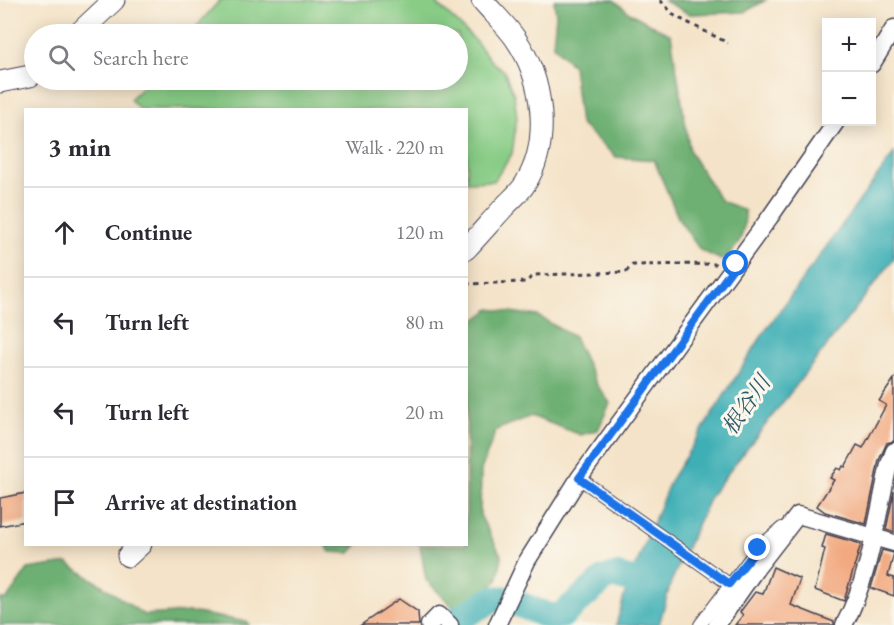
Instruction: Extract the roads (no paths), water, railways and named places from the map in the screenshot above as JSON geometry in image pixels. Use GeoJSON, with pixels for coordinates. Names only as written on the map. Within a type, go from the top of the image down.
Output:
{"type":"FeatureCollection","features":[{"type":"Feature","properties":{"kind":"street"},"geometry":{"type":"LineString","coordinates":[[89,24],[114,0]]}},
{"type":"Feature","properties":{"kind":"street"},"geometry":{"type":"LineString","coordinates":[[468,247],[525,184],[536,161],[540,135],[541,110],[537,85],[529,63],[515,38],[482,0]]}},
{"type":"Feature","properties":{"kind":"street"},"geometry":{"type":"LineString","coordinates":[[876,57],[894,28]]}},
{"type":"Feature","properties":{"kind":"street"},"geometry":{"type":"LineString","coordinates":[[0,82],[24,77]]}},
{"type":"Feature","properties":{"kind":"street"},"geometry":{"type":"LineString","coordinates":[[497,625],[527,561],[833,126]]}},
{"type":"Feature","properties":{"kind":"street"},"geometry":{"type":"LineString","coordinates":[[844,625],[852,610],[862,580],[894,451]]}},
{"type":"Feature","properties":{"kind":"street"},"geometry":{"type":"LineString","coordinates":[[582,480],[724,581]]}},
{"type":"Feature","properties":{"kind":"street"},"geometry":{"type":"LineString","coordinates":[[798,515],[894,543]]}},
{"type":"Feature","properties":{"kind":"street"},"geometry":{"type":"LineString","coordinates":[[700,625],[724,581],[758,548],[798,515]]}},
{"type":"Feature","properties":{"kind":"street"},"geometry":{"type":"LineString","coordinates":[[717,625],[756,569],[798,515]]}},
{"type":"Feature","properties":{"kind":"street"},"geometry":{"type":"LineString","coordinates":[[429,625],[439,615],[448,622]]}},
{"type":"Feature","properties":{"kind":"water","name":"根谷川"},"geometry":{"type":"Polygon","coordinates":[[[894,153],[894,259],[711,495],[671,582],[659,625],[616,625],[625,593],[670,481],[763,334],[894,153]]]}},
{"type":"Feature","properties":{"kind":"waterway"},"geometry":{"type":"LineString","coordinates":[[447,625],[493,599],[505,599],[551,617],[562,615],[604,579],[616,576],[647,584]]}}]}
